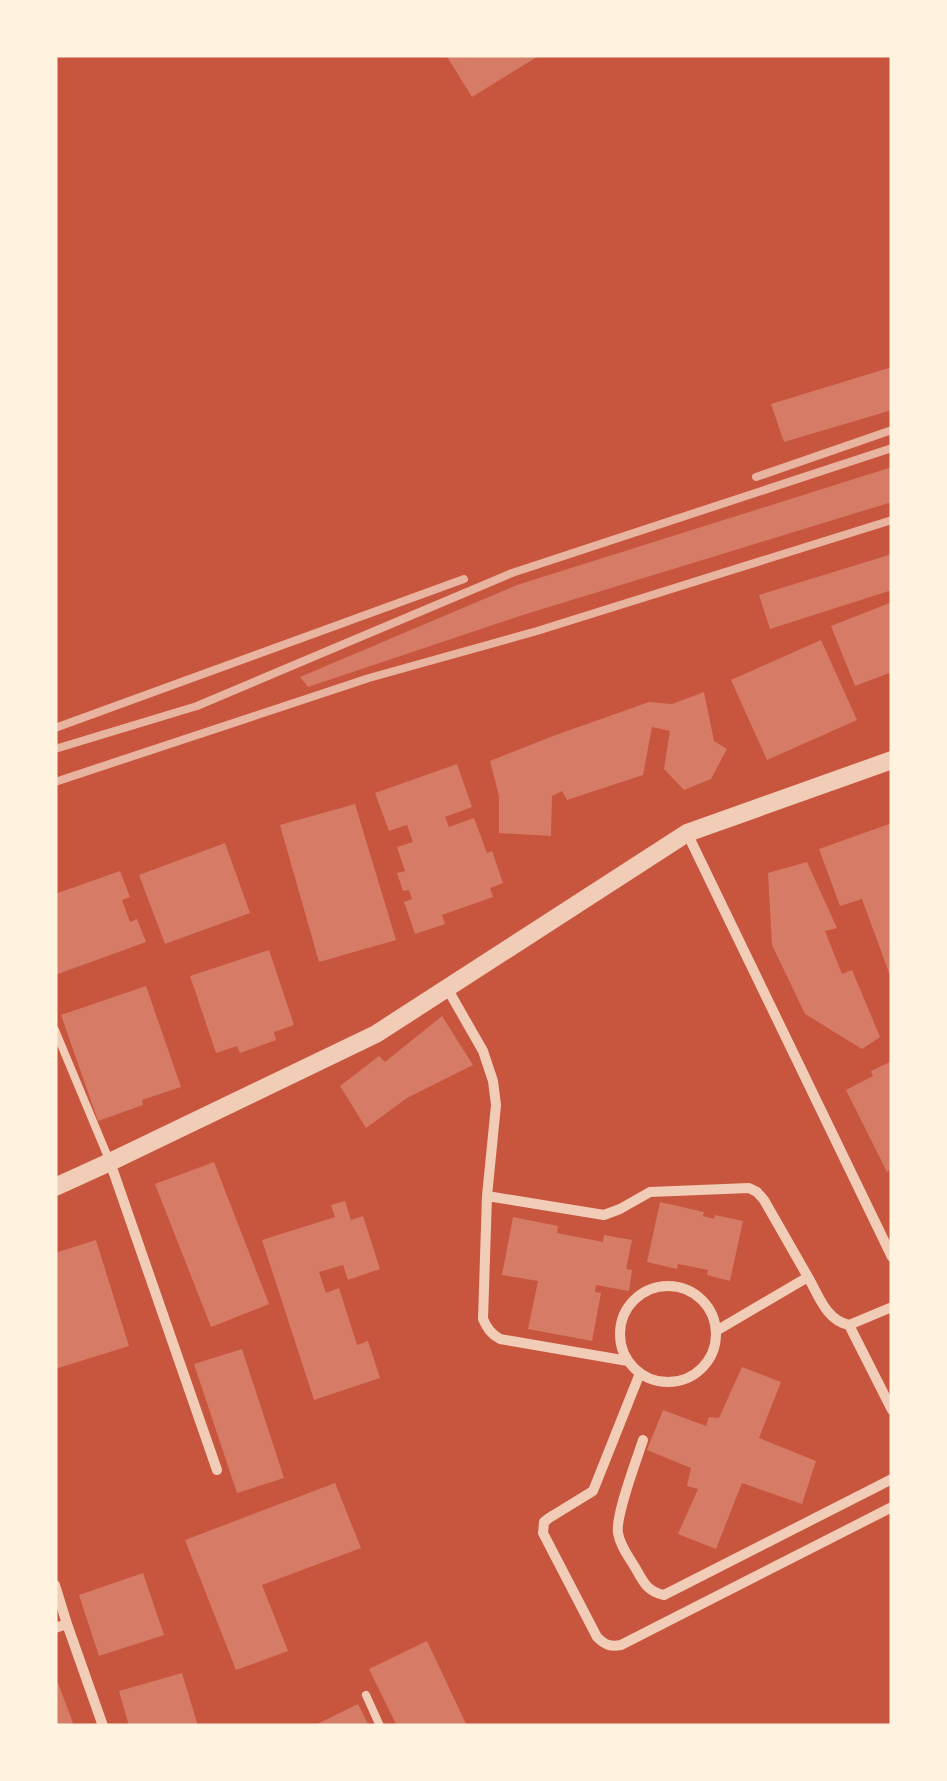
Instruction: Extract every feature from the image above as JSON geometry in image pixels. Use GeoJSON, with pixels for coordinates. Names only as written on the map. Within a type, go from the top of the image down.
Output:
{"type":"FeatureCollection","features":[{"type":"Feature","properties":{"kind":"street"},"geometry":{"type":"LineString","coordinates":[[55,1187],[376,1034],[687,833],[892,760]]}},
{"type":"Feature","properties":{"kind":"street"},"geometry":{"type":"LineString","coordinates":[[687,833],[892,1256]]}},
{"type":"Feature","properties":{"kind":"street"},"geometry":{"type":"LineString","coordinates":[[448,988],[494,1081],[496,1105],[487,1196],[484,1318],[492,1334],[500,1339],[628,1362]]}},
{"type":"Feature","properties":{"kind":"street"},"geometry":{"type":"LineString","coordinates":[[110,1162],[216,1470]]}},
{"type":"Feature","properties":{"kind":"street"},"geometry":{"type":"LineString","coordinates":[[487,1196],[604,1214],[650,1192],[749,1188],[757,1192],[832,1318],[849,1325],[892,1410]]}},
{"type":"Feature","properties":{"kind":"street"},"geometry":{"type":"LineString","coordinates":[[716,1331],[808,1277]]}},
{"type":"Feature","properties":{"kind":"street"},"geometry":{"type":"LineString","coordinates":[[672,1286],[690,1291],[704,1302],[714,1318],[716,1331],[712,1354],[702,1370],[686,1380],[668,1383],[648,1379],[628,1362],[619,1331],[624,1312],[636,1296],[654,1287],[672,1286]]}},
{"type":"Feature","properties":{"kind":"street"},"geometry":{"type":"LineString","coordinates":[[849,1325],[892,1307]]}},
{"type":"Feature","properties":{"kind":"street"},"geometry":{"type":"LineString","coordinates":[[640,1374],[594,1491],[549,1518],[543,1528],[597,1638],[604,1644],[621,1645],[892,1507]]}},
{"type":"Feature","properties":{"kind":"street"},"geometry":{"type":"LineString","coordinates":[[643,1440],[616,1528],[644,1584],[654,1594],[664,1595],[892,1478]]}},
{"type":"Feature","properties":{"kind":"street"},"geometry":{"type":"LineString","coordinates":[[55,1585],[61,1626],[103,1726]]}},
{"type":"Feature","properties":{"kind":"lane"},"geometry":{"type":"LineString","coordinates":[[55,1030],[110,1162]]}},
{"type":"Feature","properties":{"kind":"lane"},"geometry":{"type":"LineString","coordinates":[[366,1695],[380,1726]]}},
{"type":"Feature","properties":{"kind":"building"},"geometry":{"type":"Polygon","coordinates":[[[446,55],[540,55],[472,97],[446,55]]]}},
{"type":"Feature","properties":{"kind":"building"},"geometry":{"type":"Polygon","coordinates":[[[892,367],[892,410],[784,442],[771,404],[892,367]]]}},
{"type":"Feature","properties":{"kind":"building"},"geometry":{"type":"Polygon","coordinates":[[[892,467],[892,502],[526,614],[308,687],[300,677],[517,585],[892,467]]]}},
{"type":"Feature","properties":{"kind":"building"},"geometry":{"type":"Polygon","coordinates":[[[892,554],[892,590],[770,629],[759,595],[892,554]]]}},
{"type":"Feature","properties":{"kind":"building"},"geometry":{"type":"Polygon","coordinates":[[[892,602],[892,672],[855,686],[831,626],[892,602]]]}},
{"type":"Feature","properties":{"kind":"building"},"geometry":{"type":"Polygon","coordinates":[[[821,640],[857,720],[767,760],[731,680],[821,640]]]}},
{"type":"Feature","properties":{"kind":"building"},"geometry":{"type":"Polygon","coordinates":[[[704,692],[714,741],[727,749],[711,779],[684,790],[664,769],[670,731],[652,727],[643,775],[567,800],[562,791],[552,796],[551,836],[499,833],[499,796],[490,761],[649,702],[672,704],[704,692]]]}},
{"type":"Feature","properties":{"kind":"building"},"geometry":{"type":"Polygon","coordinates":[[[457,764],[472,807],[445,817],[449,827],[474,818],[503,883],[490,888],[493,897],[442,915],[445,924],[415,934],[404,902],[412,899],[409,890],[403,891],[397,873],[405,871],[397,847],[413,842],[407,825],[389,831],[375,793],[457,764]]]}},
{"type":"Feature","properties":{"kind":"building"},"geometry":{"type":"Polygon","coordinates":[[[355,804],[396,940],[319,962],[280,825],[355,804]]]}},
{"type":"Feature","properties":{"kind":"building"},"geometry":{"type":"Polygon","coordinates":[[[892,823],[892,981],[862,899],[840,906],[819,849],[892,823]]]}},
{"type":"Feature","properties":{"kind":"building"},"geometry":{"type":"Polygon","coordinates":[[[225,843],[250,913],[165,944],[139,875],[225,843]]]}},
{"type":"Feature","properties":{"kind":"building"},"geometry":{"type":"Polygon","coordinates":[[[807,862],[837,928],[825,931],[842,974],[852,970],[880,1037],[862,1049],[805,1014],[772,945],[768,873],[807,862]]]}},
{"type":"Feature","properties":{"kind":"building"},"geometry":{"type":"Polygon","coordinates":[[[120,871],[130,897],[122,900],[130,922],[137,919],[146,942],[55,975],[55,894],[120,871]]]}},
{"type":"Feature","properties":{"kind":"building"},"geometry":{"type":"Polygon","coordinates":[[[269,950],[294,1025],[274,1032],[276,1040],[240,1053],[237,1046],[216,1053],[190,976],[269,950]]]}},
{"type":"Feature","properties":{"kind":"building"},"geometry":{"type":"Polygon","coordinates":[[[146,986],[181,1087],[98,1121],[61,1015],[146,986]]]}},
{"type":"Feature","properties":{"kind":"building"},"geometry":{"type":"Polygon","coordinates":[[[442,1016],[473,1065],[407,1098],[366,1128],[340,1086],[379,1056],[385,1062],[442,1016]]]}},
{"type":"Feature","properties":{"kind":"building"},"geometry":{"type":"Polygon","coordinates":[[[892,1061],[892,1169],[887,1172],[846,1090],[892,1061]]]}},
{"type":"Feature","properties":{"kind":"building"},"geometry":{"type":"Polygon","coordinates":[[[214,1162],[269,1304],[211,1327],[155,1184],[214,1162]]]}},
{"type":"Feature","properties":{"kind":"building"},"geometry":{"type":"Polygon","coordinates":[[[345,1201],[351,1220],[363,1216],[380,1269],[348,1280],[343,1265],[319,1272],[326,1293],[339,1288],[357,1345],[368,1341],[380,1378],[314,1400],[262,1240],[335,1217],[331,1205],[345,1201]]]}},
{"type":"Feature","properties":{"kind":"building"},"geometry":{"type":"Polygon","coordinates":[[[660,1202],[704,1212],[703,1216],[714,1219],[715,1215],[743,1221],[730,1281],[707,1275],[708,1270],[678,1264],[677,1269],[647,1262],[660,1202]]]}},
{"type":"Feature","properties":{"kind":"building"},"geometry":{"type":"Polygon","coordinates":[[[513,1217],[558,1226],[557,1233],[603,1242],[604,1235],[632,1240],[626,1269],[632,1270],[629,1291],[596,1285],[595,1292],[601,1293],[592,1341],[528,1329],[538,1281],[502,1275],[513,1217]]]}},
{"type":"Feature","properties":{"kind":"building"},"geometry":{"type":"Polygon","coordinates":[[[96,1240],[129,1346],[55,1369],[55,1253],[96,1240]]]}},
{"type":"Feature","properties":{"kind":"building"},"geometry":{"type":"Polygon","coordinates":[[[242,1349],[284,1478],[237,1493],[194,1364],[242,1349]]]}},
{"type":"Feature","properties":{"kind":"building"},"geometry":{"type":"Polygon","coordinates":[[[742,1367],[781,1382],[759,1438],[816,1461],[802,1504],[742,1483],[716,1549],[678,1534],[698,1489],[687,1486],[691,1468],[647,1450],[663,1410],[706,1426],[709,1417],[719,1418],[742,1367]]]}},
{"type":"Feature","properties":{"kind":"building"},"geometry":{"type":"Polygon","coordinates":[[[335,1483],[361,1548],[262,1585],[288,1651],[236,1670],[185,1540],[335,1483]]]}},
{"type":"Feature","properties":{"kind":"building"},"geometry":{"type":"Polygon","coordinates":[[[143,1573],[164,1635],[99,1656],[79,1595],[143,1573]]]}},
{"type":"Feature","properties":{"kind":"building"},"geometry":{"type":"Polygon","coordinates":[[[427,1641],[467,1726],[397,1726],[369,1669],[427,1641]]]}},
{"type":"Feature","properties":{"kind":"building"},"geometry":{"type":"Polygon","coordinates":[[[182,1673],[198,1726],[129,1726],[119,1691],[182,1673]]]}},
{"type":"Feature","properties":{"kind":"building"},"geometry":{"type":"Polygon","coordinates":[[[55,1675],[73,1723],[65,1726],[55,1726],[55,1675]]]}},
{"type":"Feature","properties":{"kind":"building"},"geometry":{"type":"Polygon","coordinates":[[[358,1704],[369,1726],[313,1726],[358,1704]]]}},
{"type":"Feature","properties":{"kind":"railway"},"geometry":{"type":"LineString","coordinates":[[756,477],[892,430]]}},
{"type":"Feature","properties":{"kind":"railway"},"geometry":{"type":"LineString","coordinates":[[55,749],[197,706],[512,573],[892,448]]}},
{"type":"Feature","properties":{"kind":"railway"},"geometry":{"type":"LineString","coordinates":[[55,782],[369,678],[537,631],[892,520]]}},
{"type":"Feature","properties":{"kind":"railway"},"geometry":{"type":"LineString","coordinates":[[55,728],[464,579]]}}]}
